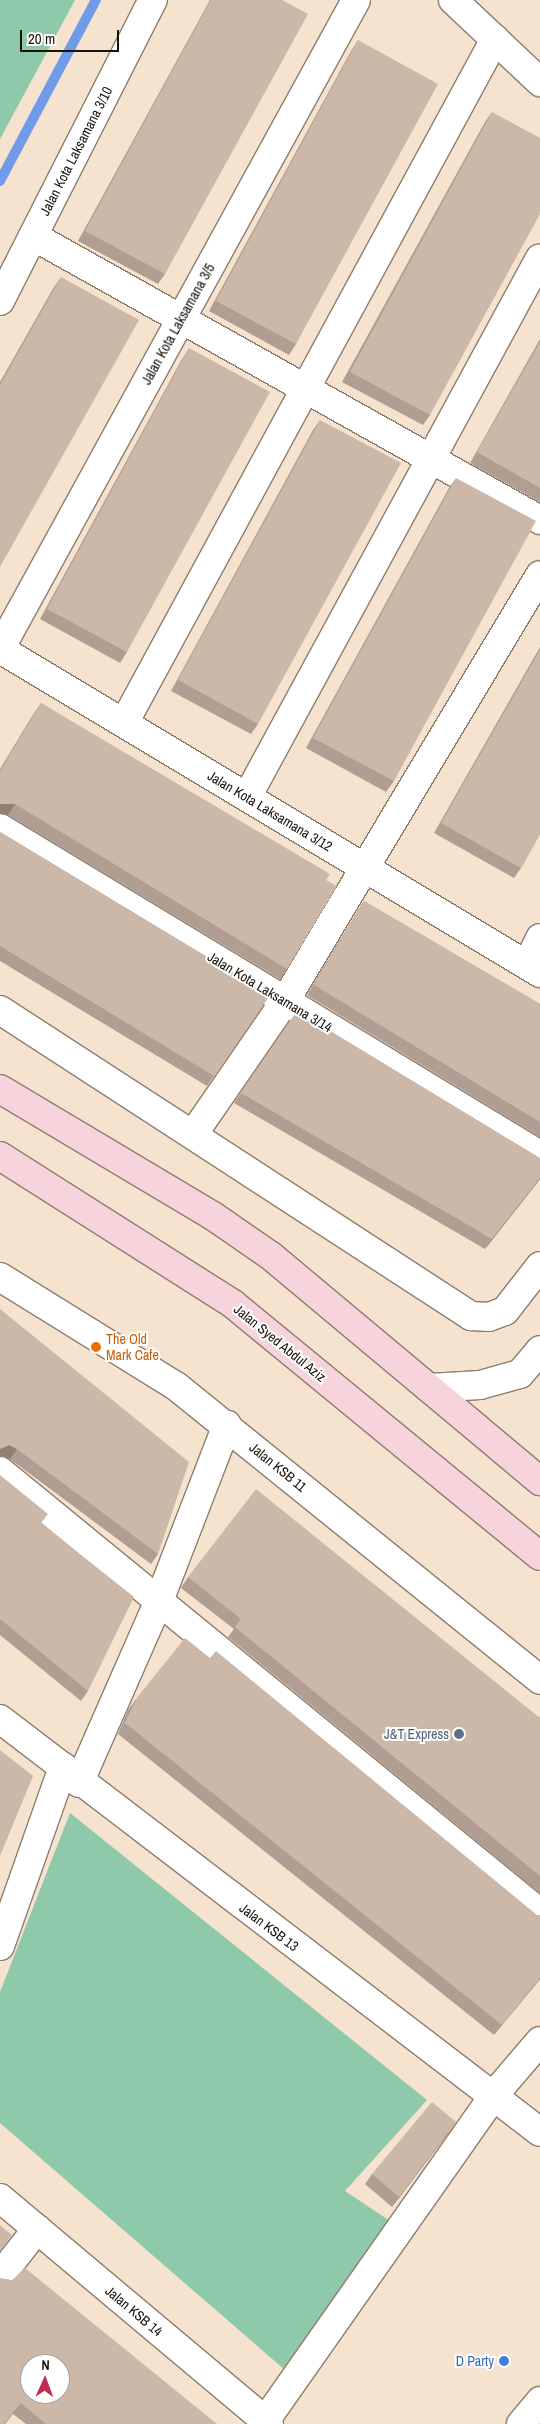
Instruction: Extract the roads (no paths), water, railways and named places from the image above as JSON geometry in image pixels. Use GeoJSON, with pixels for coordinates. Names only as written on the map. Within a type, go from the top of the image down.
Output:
{"type":"FeatureCollection","features":[{"type":"Feature","properties":{"kind":"main road"},"geometry":{"type":"LineString","coordinates":[[0,1089],[213,1216],[271,1256],[540,1481]]}},
{"type":"Feature","properties":{"kind":"main road","name":"Jalan Syed Abdul Aziz"},"geometry":{"type":"LineString","coordinates":[[0,1156],[233,1304],[540,1556]]}},
{"type":"Feature","properties":{"kind":"street","name":"Jalan Kota Laksamana 3/10"},"geometry":{"type":"LineString","coordinates":[[0,301],[153,0]]}},
{"type":"Feature","properties":{"kind":"street","name":"Jalan Kota Laksamana 3/5"},"geometry":{"type":"LineString","coordinates":[[0,649],[356,0]]}},
{"type":"Feature","properties":{"kind":"street"},"geometry":{"type":"LineString","coordinates":[[453,0],[540,82]]}},
{"type":"Feature","properties":{"kind":"street"},"geometry":{"type":"LineString","coordinates":[[124,723],[495,39]]}},
{"type":"Feature","properties":{"kind":"street"},"geometry":{"type":"LineString","coordinates":[[33,236],[540,520]]}},
{"type":"Feature","properties":{"kind":"street"},"geometry":{"type":"LineString","coordinates":[[247,797],[540,258]]}},
{"type":"Feature","properties":{"kind":"street"},"geometry":{"type":"LineString","coordinates":[[194,1133],[284,1001],[540,575]]}},
{"type":"Feature","properties":{"kind":"street","name":"Jalan Kota Laksamana 3/12"},"geometry":{"type":"LineString","coordinates":[[0,649],[533,969]]}},
{"type":"Feature","properties":{"kind":"street","name":"Jalan Kota Laksamana 3/14"},"geometry":{"type":"LineString","coordinates":[[0,828],[540,1155]]}},
{"type":"Feature","properties":{"kind":"street"},"geometry":{"type":"LineString","coordinates":[[533,969],[540,938]]}},
{"type":"Feature","properties":{"kind":"street"},"geometry":{"type":"LineString","coordinates":[[0,1010],[194,1133],[471,1316],[489,1317],[505,1311],[540,1266]]}},
{"type":"Feature","properties":{"kind":"street","name":"Jalan KSB 11"},"geometry":{"type":"LineString","coordinates":[[0,1277],[176,1386],[227,1425],[540,1680]]}},
{"type":"Feature","properties":{"kind":"street"},"geometry":{"type":"LineString","coordinates":[[430,1388],[480,1385],[520,1374],[540,1350]]}},
{"type":"Feature","properties":{"kind":"street"},"geometry":{"type":"LineString","coordinates":[[0,1946],[71,1775],[158,1600],[227,1425]]}},
{"type":"Feature","properties":{"kind":"street"},"geometry":{"type":"LineString","coordinates":[[0,1471],[540,1913]]}},
{"type":"Feature","properties":{"kind":"street","name":"Jalan KSB 13"},"geometry":{"type":"LineString","coordinates":[[0,1720],[540,2132]]}},
{"type":"Feature","properties":{"kind":"street"},"geometry":{"type":"LineString","coordinates":[[267,2423],[493,2096],[540,2041]]}},
{"type":"Feature","properties":{"kind":"street","name":"Jalan KSB 14"},"geometry":{"type":"LineString","coordinates":[[0,2198],[267,2423]]}},
{"type":"Feature","properties":{"kind":"street"},"geometry":{"type":"LineString","coordinates":[[0,2276],[37,2230]]}},
{"type":"Feature","properties":{"kind":"street"},"geometry":{"type":"LineString","coordinates":[[521,2424],[540,2401]]}},
{"type":"Feature","properties":{"kind":"waterway"},"geometry":{"type":"LineString","coordinates":[[0,181],[96,0]]}},
{"type":"Feature","properties":{"kind":"place","name":"The Old Mark Cafe"},"geometry":{"type":"Point","coordinates":[96,1347]}},
{"type":"Feature","properties":{"kind":"place","name":"J&T Express"},"geometry":{"type":"Point","coordinates":[459,1734]}},
{"type":"Feature","properties":{"kind":"place","name":"D Party"},"geometry":{"type":"Point","coordinates":[504,2361]}}]}
